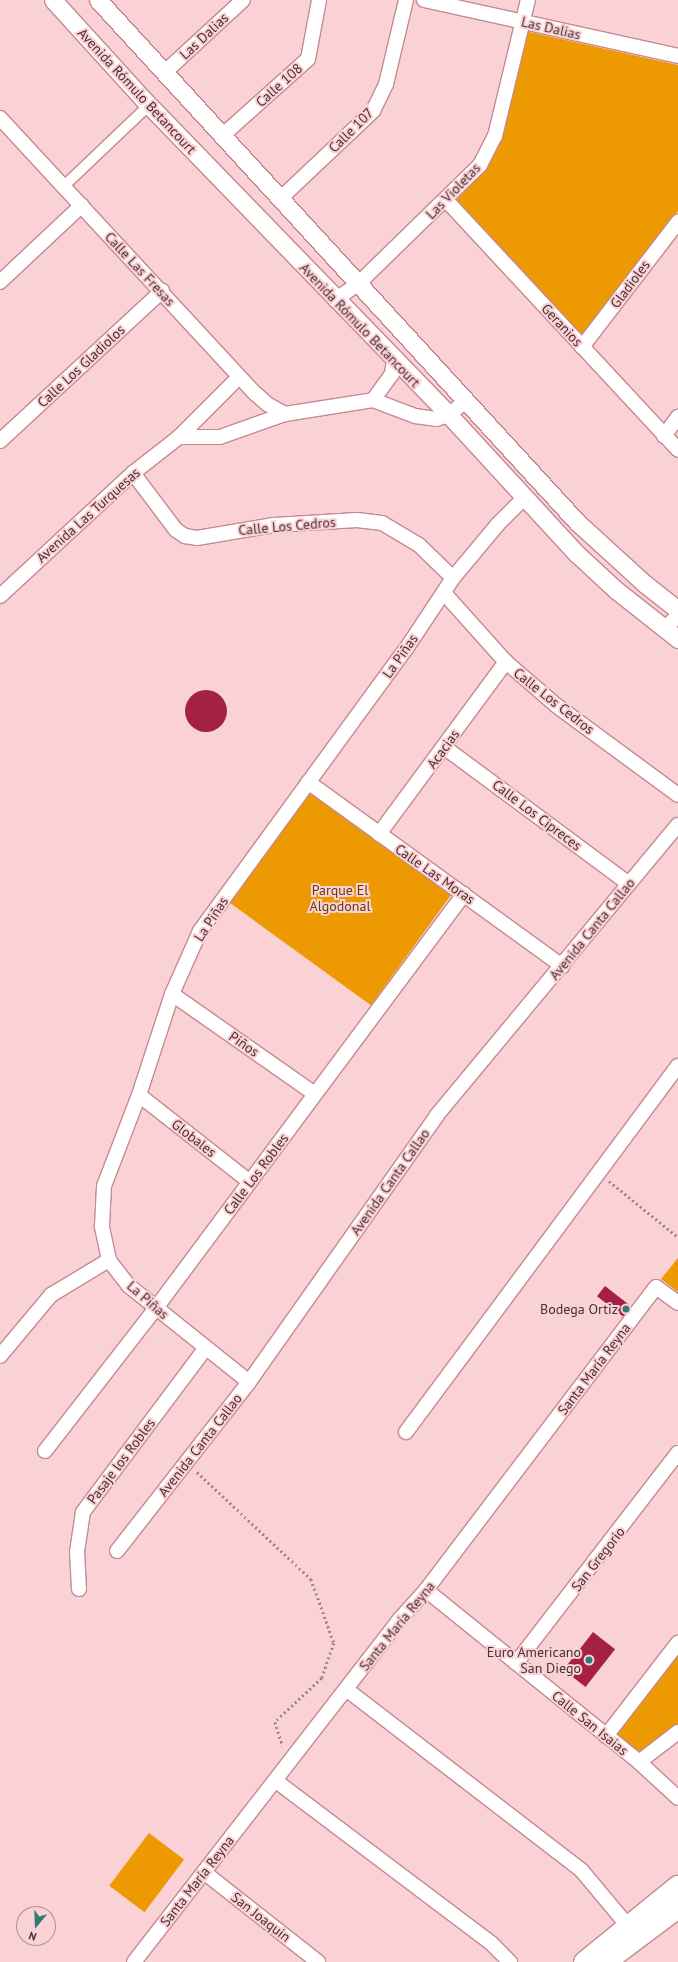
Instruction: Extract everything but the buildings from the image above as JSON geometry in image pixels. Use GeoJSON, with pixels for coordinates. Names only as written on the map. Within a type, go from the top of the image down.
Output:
{"type":"FeatureCollection","features":[{"type":"Feature","properties":{"kind":"main road"},"geometry":{"type":"LineString","coordinates":[[584,1962],[678,1886]]}},
{"type":"Feature","properties":{"kind":"main road"},"geometry":{"type":"LineString","coordinates":[[606,1962],[678,1908]]}},
{"type":"Feature","properties":{"kind":"street","name":"Avenida Rómulo Betancourt"},"geometry":{"type":"LineString","coordinates":[[53,0],[149,105],[335,300],[449,415],[577,554],[616,590],[672,634]]}},
{"type":"Feature","properties":{"kind":"street","name":"Avenida Rómulo Betancourt"},"geometry":{"type":"LineString","coordinates":[[98,0],[577,522],[645,584],[678,610]]}},
{"type":"Feature","properties":{"kind":"street","name":"Las Dalias"},"geometry":{"type":"LineString","coordinates":[[165,72],[243,0]]}},
{"type":"Feature","properties":{"kind":"street","name":"Calle 108"},"geometry":{"type":"LineString","coordinates":[[223,135],[308,59],[319,0]]}},
{"type":"Feature","properties":{"kind":"street","name":"Calle 107"},"geometry":{"type":"LineString","coordinates":[[281,198],[373,112],[386,84],[406,0]]}},
{"type":"Feature","properties":{"kind":"street","name":"Las Dalias"},"geometry":{"type":"LineString","coordinates":[[424,0],[678,56]]}},
{"type":"Feature","properties":{"kind":"street","name":"Las Violetas"},"geometry":{"type":"LineString","coordinates":[[335,300],[359,283],[480,166],[494,136],[524,22],[528,0]]}},
{"type":"Feature","properties":{"kind":"street"},"geometry":{"type":"LineString","coordinates":[[64,186],[149,105]]}},
{"type":"Feature","properties":{"kind":"street","name":"Calle Las Fresas"},"geometry":{"type":"LineString","coordinates":[[1,120],[162,291],[239,377],[267,404],[284,414]]}},
{"type":"Feature","properties":{"kind":"street","name":"Geranios"},"geometry":{"type":"LineString","coordinates":[[446,200],[678,450]]}},
{"type":"Feature","properties":{"kind":"street"},"geometry":{"type":"LineString","coordinates":[[0,282],[82,205]]}},
{"type":"Feature","properties":{"kind":"street","name":"Gladioles"},"geometry":{"type":"LineString","coordinates":[[582,347],[678,222]]}},
{"type":"Feature","properties":{"kind":"street","name":"Calle Los Gladiolos"},"geometry":{"type":"LineString","coordinates":[[0,441],[162,291]]}},
{"type":"Feature","properties":{"kind":"street"},"geometry":{"type":"LineString","coordinates":[[373,400],[392,374],[394,360]]}},
{"type":"Feature","properties":{"kind":"street","name":"Avenida Las Turquesas"},"geometry":{"type":"LineString","coordinates":[[0,596],[133,473],[179,437],[239,377]]}},
{"type":"Feature","properties":{"kind":"street"},"geometry":{"type":"LineString","coordinates":[[179,437],[220,437],[284,414],[373,400],[420,417],[436,419],[449,415],[466,400]]}},
{"type":"Feature","properties":{"kind":"street"},"geometry":{"type":"LineString","coordinates":[[664,436],[678,417]]}},
{"type":"Feature","properties":{"kind":"street","name":"Calle Los Cedros"},"geometry":{"type":"LineString","coordinates":[[133,473],[176,530],[186,536],[197,538],[282,525],[357,520],[382,524],[419,545],[452,578]]}},
{"type":"Feature","properties":{"kind":"street","name":"La Piñas"},"geometry":{"type":"LineString","coordinates":[[249,1382],[205,1349],[130,1286],[109,1260],[102,1226],[104,1186],[139,1095],[172,994],[200,931],[444,593],[452,578],[498,524],[524,498]]}},
{"type":"Feature","properties":{"kind":"street","name":"Calle Los Cedros"},"geometry":{"type":"LineString","coordinates":[[444,593],[506,662],[557,706],[678,794]]}},
{"type":"Feature","properties":{"kind":"street"},"geometry":{"type":"LineString","coordinates":[[672,634],[678,615]]}},
{"type":"Feature","properties":{"kind":"street","name":"Acacias"},"geometry":{"type":"LineString","coordinates":[[379,834],[506,662]]}},
{"type":"Feature","properties":{"kind":"street","name":"Calle Los Cipreces"},"geometry":{"type":"LineString","coordinates":[[444,747],[629,884]]}},
{"type":"Feature","properties":{"kind":"street","name":"Calle Las Moras"},"geometry":{"type":"LineString","coordinates":[[308,782],[562,966]]}},
{"type":"Feature","properties":{"kind":"street","name":"Avenida Canta Callao"},"geometry":{"type":"LineString","coordinates":[[118,1551],[249,1382],[437,1116],[678,825]]}},
{"type":"Feature","properties":{"kind":"street","name":"Calle Los Robles"},"geometry":{"type":"LineString","coordinates":[[45,1451],[156,1308],[464,894]]}},
{"type":"Feature","properties":{"kind":"street","name":"Piños"},"geometry":{"type":"LineString","coordinates":[[172,994],[315,1094]]}},
{"type":"Feature","properties":{"kind":"street"},"geometry":{"type":"LineString","coordinates":[[406,1432],[678,1066]]}},
{"type":"Feature","properties":{"kind":"street","name":"Globales"},"geometry":{"type":"LineString","coordinates":[[139,1095],[250,1182]]}},
{"type":"Feature","properties":{"kind":"street"},"geometry":{"type":"LineString","coordinates":[[0,1356],[51,1295],[109,1260]]}},
{"type":"Feature","properties":{"kind":"street","name":"Santa María Reyna"},"geometry":{"type":"LineString","coordinates":[[134,1962],[205,1873],[346,1689],[426,1590],[656,1287],[678,1303]]}},
{"type":"Feature","properties":{"kind":"street","name":"Pasaje los Robles"},"geometry":{"type":"LineString","coordinates":[[79,1589],[77,1552],[83,1512],[205,1349]]}},
{"type":"Feature","properties":{"kind":"street","name":"San Gregorio"},"geometry":{"type":"LineString","coordinates":[[516,1663],[678,1453]]}},
{"type":"Feature","properties":{"kind":"street","name":"Calle San Isaias"},"geometry":{"type":"LineString","coordinates":[[426,1590],[639,1762],[678,1798]]}},
{"type":"Feature","properties":{"kind":"street"},"geometry":{"type":"LineString","coordinates":[[606,1736],[678,1643]]}},
{"type":"Feature","properties":{"kind":"street"},"geometry":{"type":"LineString","coordinates":[[346,1689],[582,1871],[628,1926]]}},
{"type":"Feature","properties":{"kind":"street"},"geometry":{"type":"LineString","coordinates":[[639,1762],[678,1732]]}},
{"type":"Feature","properties":{"kind":"street"},"geometry":{"type":"LineString","coordinates":[[276,1781],[491,1943],[510,1962]]}},
{"type":"Feature","properties":{"kind":"street","name":"San Joaquin"},"geometry":{"type":"LineString","coordinates":[[205,1873],[318,1962]]}},
{"type":"Feature","properties":{"kind":"path"},"geometry":{"type":"LineString","coordinates":[[598,1173],[678,1237]]}},
{"type":"Feature","properties":{"kind":"path"},"geometry":{"type":"LineString","coordinates":[[186,1463],[311,1579],[334,1643],[322,1678],[275,1722],[289,1763]]}},
{"type":"Feature","properties":{"kind":"green space"},"geometry":{"type":"Polygon","coordinates":[[[525,31],[678,65],[678,211],[582,337],[456,200],[488,167],[502,138],[525,31]]]}},
{"type":"Feature","properties":{"kind":"green space","name":"Parque El Algodonal"},"geometry":{"type":"Polygon","coordinates":[[[309,791],[451,894],[371,1005],[228,902],[309,791]]]}},
{"type":"Feature","properties":{"kind":"green space"},"geometry":{"type":"Polygon","coordinates":[[[678,1258],[678,1292],[661,1279],[678,1258]]]}},
{"type":"Feature","properties":{"kind":"green space"},"geometry":{"type":"Polygon","coordinates":[[[678,1651],[678,1726],[640,1757],[613,1735],[678,1651]]]}},
{"type":"Feature","properties":{"kind":"green space"},"geometry":{"type":"Polygon","coordinates":[[[149,1833],[184,1859],[144,1912],[109,1886],[149,1833]]]}},
{"type":"Feature","properties":{"kind":"place","name":"Bodega Ortiz"},"geometry":{"type":"Point","coordinates":[626,1309]}},
{"type":"Feature","properties":{"kind":"place","name":"Euro Americano San Diego"},"geometry":{"type":"Point","coordinates":[589,1660]}}]}
